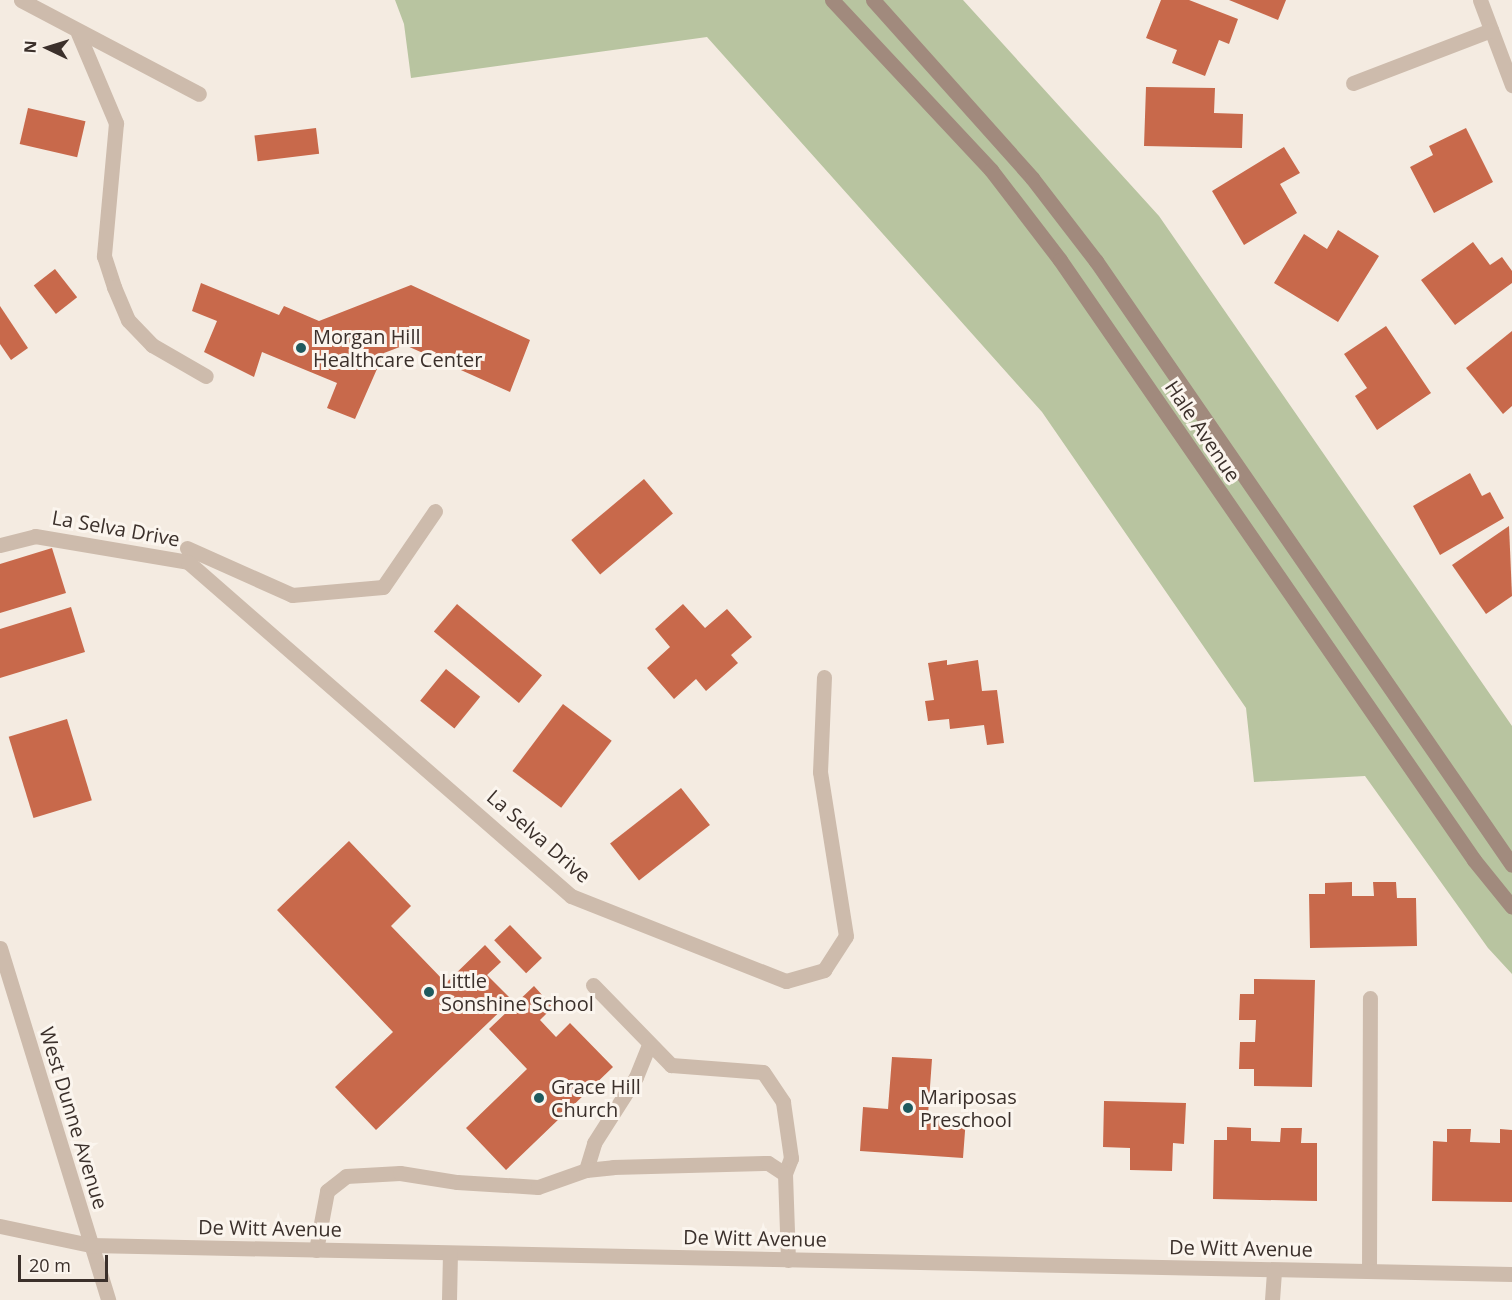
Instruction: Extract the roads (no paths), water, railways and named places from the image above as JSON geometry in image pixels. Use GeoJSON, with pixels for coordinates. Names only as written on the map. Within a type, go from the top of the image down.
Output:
{"type":"FeatureCollection","features":[{"type":"Feature","properties":{"kind":"main road","name":"Hale Avenue"},"geometry":{"type":"LineString","coordinates":[[832,0],[990,170],[1060,260],[1440,812],[1512,907]]}},
{"type":"Feature","properties":{"kind":"main road","name":"Hale Avenue"},"geometry":{"type":"LineString","coordinates":[[873,0],[1032,178],[1096,261],[1512,865]]}},
{"type":"Feature","properties":{"kind":"street"},"geometry":{"type":"LineString","coordinates":[[21,0],[78,33],[199,94]]}},
{"type":"Feature","properties":{"kind":"street"},"geometry":{"type":"LineString","coordinates":[[1480,0],[1512,85]]}},
{"type":"Feature","properties":{"kind":"street"},"geometry":{"type":"LineString","coordinates":[[1353,83],[1491,30]]}},
{"type":"Feature","properties":{"kind":"street"},"geometry":{"type":"LineString","coordinates":[[78,33],[116,123],[104,256],[114,287],[128,320],[152,345],[206,376]]}},
{"type":"Feature","properties":{"kind":"street"},"geometry":{"type":"LineString","coordinates":[[187,548],[292,595],[383,587],[435,511]]}},
{"type":"Feature","properties":{"kind":"street","name":"La Selva Drive"},"geometry":{"type":"LineString","coordinates":[[0,545],[34,536],[188,562],[571,896],[786,981],[824,970],[846,936],[820,772],[824,677]]}},
{"type":"Feature","properties":{"kind":"street","name":"West Dunne Avenue"},"geometry":{"type":"LineString","coordinates":[[0,948],[108,1300]]}},
{"type":"Feature","properties":{"kind":"street"},"geometry":{"type":"LineString","coordinates":[[593,985],[671,1065],[763,1072],[783,1102],[791,1158],[785,1174],[788,1260]]}},
{"type":"Feature","properties":{"kind":"street"},"geometry":{"type":"LineString","coordinates":[[1368,1271],[1370,998]]}},
{"type":"Feature","properties":{"kind":"street"},"geometry":{"type":"LineString","coordinates":[[586,1170],[594,1143],[636,1077],[649,1044]]}},
{"type":"Feature","properties":{"kind":"street"},"geometry":{"type":"LineString","coordinates":[[316,1250],[327,1191],[346,1176],[400,1173],[457,1182],[538,1187],[586,1170],[768,1163],[785,1174]]}},
{"type":"Feature","properties":{"kind":"street","name":"De Witt Avenue"},"geometry":{"type":"LineString","coordinates":[[0,1226],[90,1245],[1512,1274]]}},
{"type":"Feature","properties":{"kind":"street"},"geometry":{"type":"LineString","coordinates":[[449,1300],[450,1253]]}},
{"type":"Feature","properties":{"kind":"street"},"geometry":{"type":"LineString","coordinates":[[1272,1300],[1274,1270]]}},
{"type":"Feature","properties":{"kind":"place","name":"Morgan Hill Healthcare Center"},"geometry":{"type":"Point","coordinates":[301,348]}},
{"type":"Feature","properties":{"kind":"place","name":"Little Sonshine School"},"geometry":{"type":"Point","coordinates":[429,992]}},
{"type":"Feature","properties":{"kind":"place","name":"Grace Hill Church"},"geometry":{"type":"Point","coordinates":[539,1098]}},
{"type":"Feature","properties":{"kind":"place","name":"Mariposas Preschool"},"geometry":{"type":"Point","coordinates":[908,1108]}}]}
